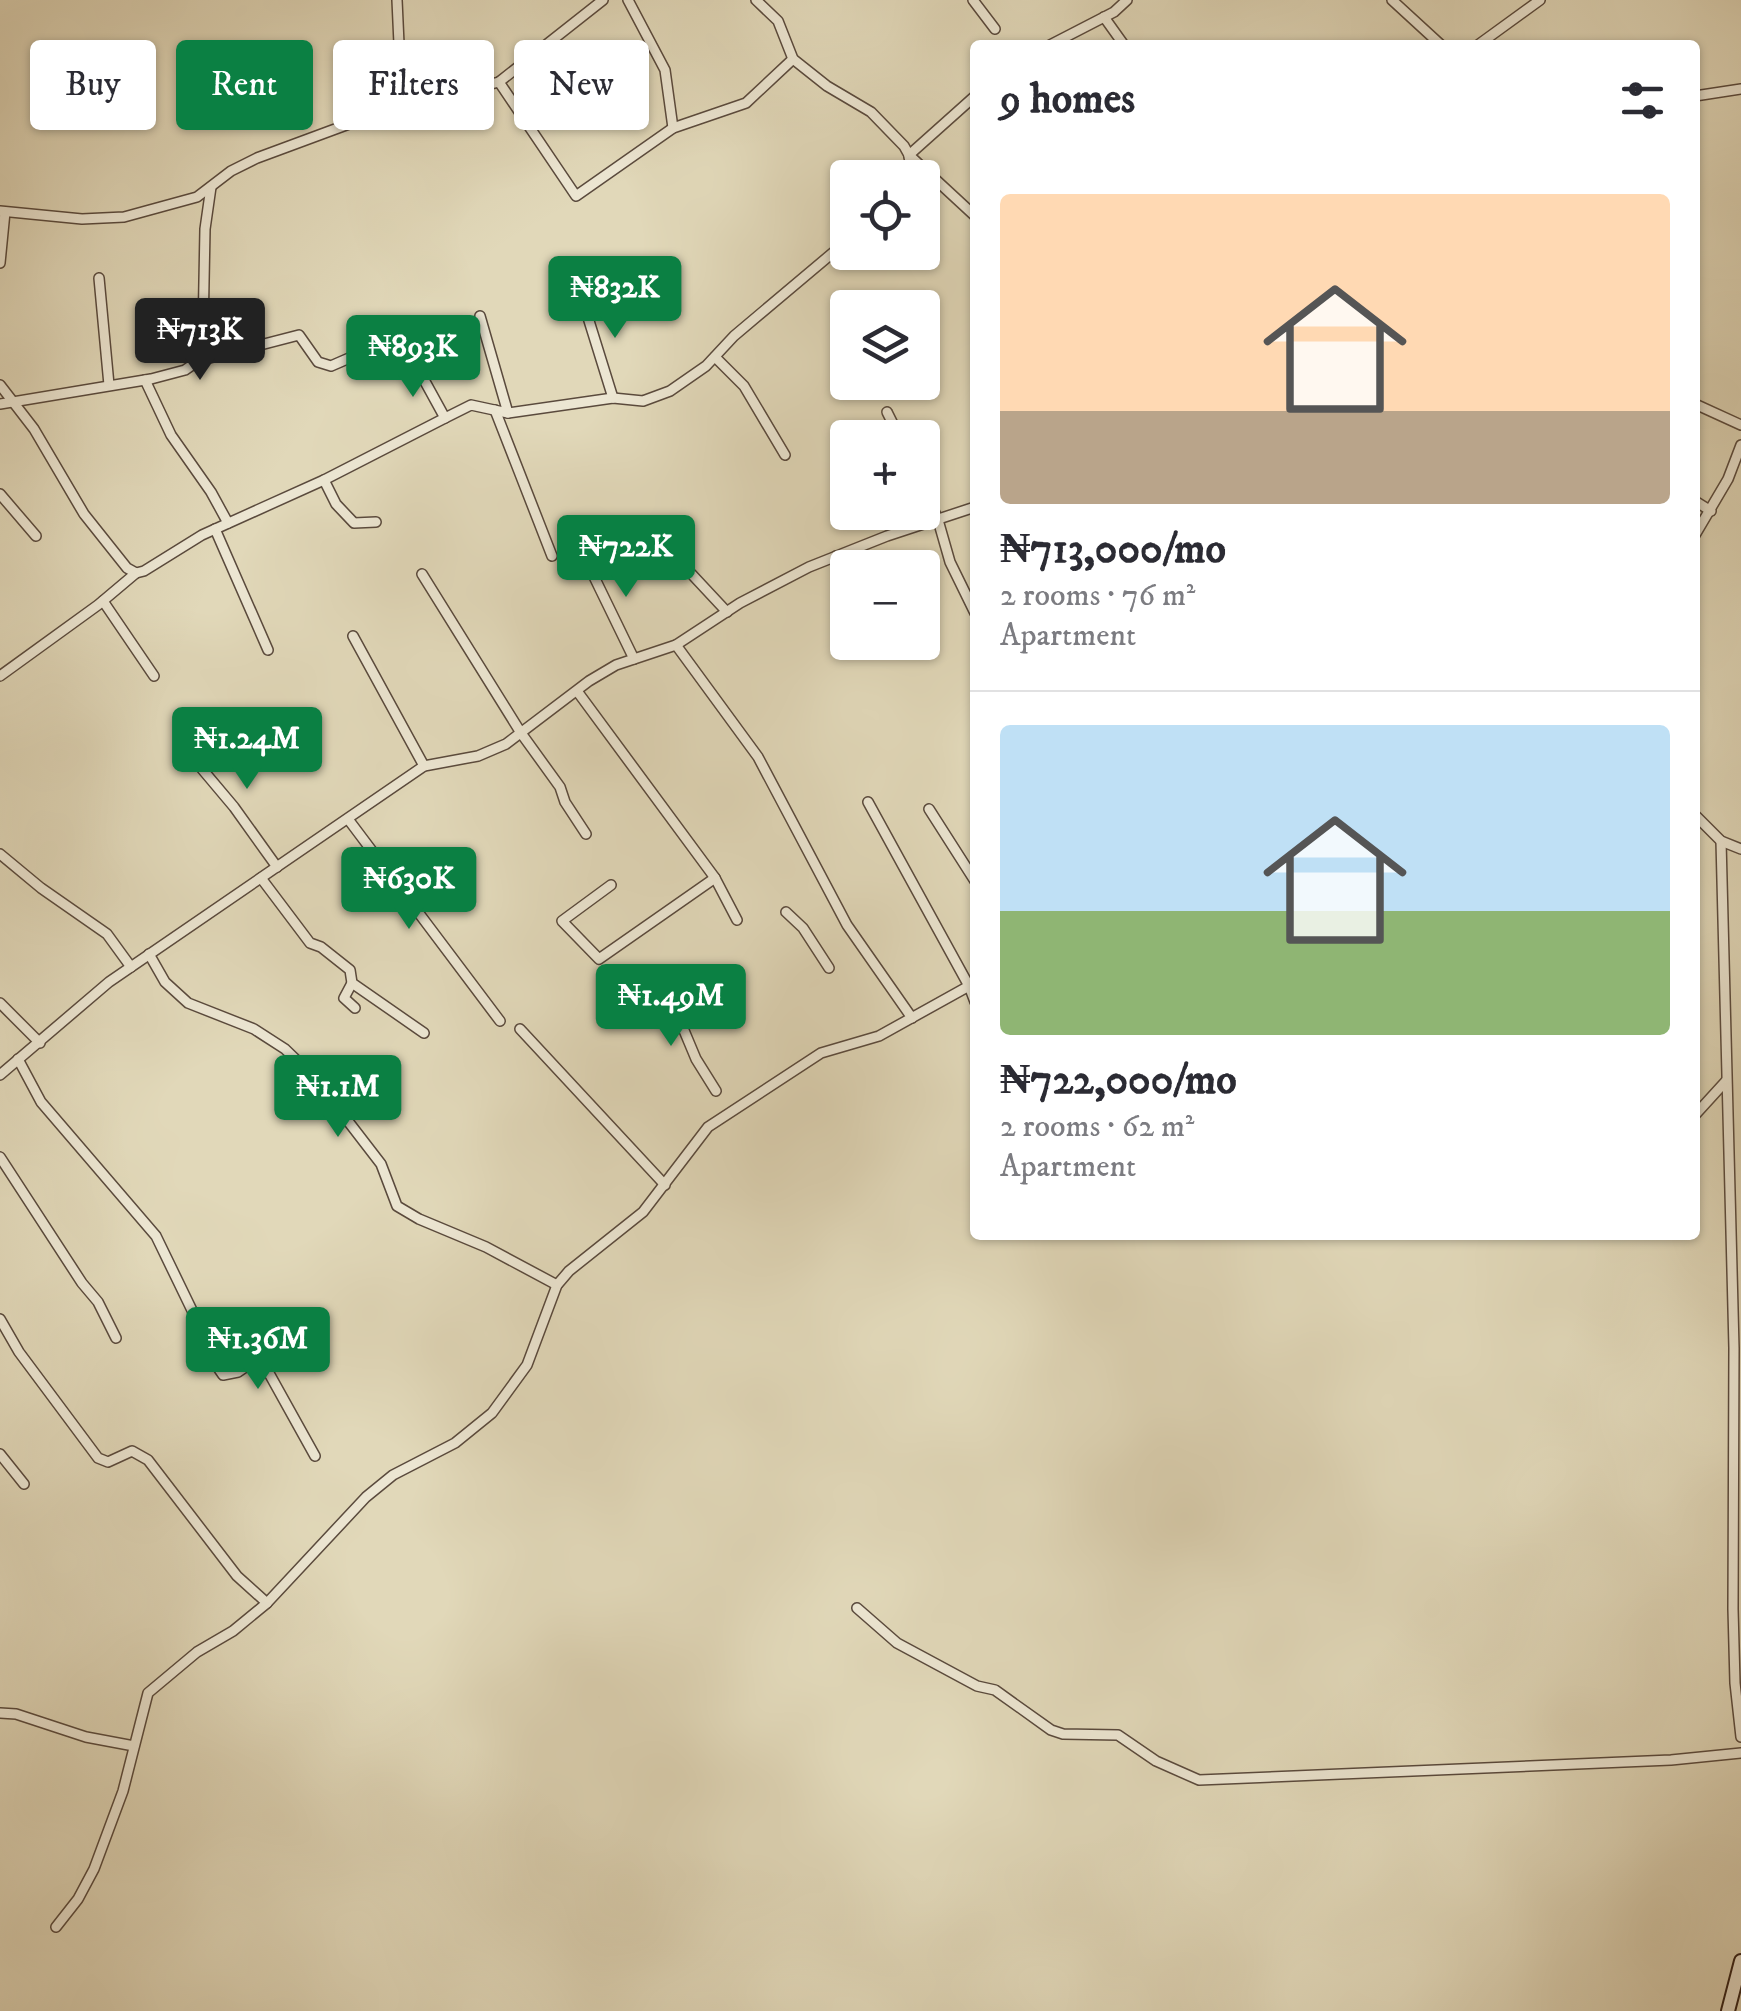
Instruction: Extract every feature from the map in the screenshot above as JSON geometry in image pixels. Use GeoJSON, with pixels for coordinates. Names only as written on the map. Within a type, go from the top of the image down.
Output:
{"type":"FeatureCollection","features":[{"type":"Feature","properties":{"kind":"main road"},"geometry":{"type":"LineString","coordinates":[[1728,2011],[1741,1962]]}},
{"type":"Feature","properties":{"kind":"street"},"geometry":{"type":"LineString","coordinates":[[397,0],[399,40]]}},
{"type":"Feature","properties":{"kind":"street"},"geometry":{"type":"LineString","coordinates":[[494,83],[603,0]]}},
{"type":"Feature","properties":{"kind":"street"},"geometry":{"type":"LineString","coordinates":[[628,0],[665,70],[673,128]]}},
{"type":"Feature","properties":{"kind":"street"},"geometry":{"type":"LineString","coordinates":[[756,0],[778,21],[793,59],[870,112],[970,211]]}},
{"type":"Feature","properties":{"kind":"street"},"geometry":{"type":"LineString","coordinates":[[973,0],[995,29]]}},
{"type":"Feature","properties":{"kind":"street"},"geometry":{"type":"LineString","coordinates":[[1060,40],[1127,0]]}},
{"type":"Feature","properties":{"kind":"street"},"geometry":{"type":"LineString","coordinates":[[1392,0],[1436,40]]}},
{"type":"Feature","properties":{"kind":"street"},"geometry":{"type":"LineString","coordinates":[[1485,40],[1540,0]]}},
{"type":"Feature","properties":{"kind":"street"},"geometry":{"type":"LineString","coordinates":[[1104,17],[1120,40]]}},
{"type":"Feature","properties":{"kind":"street"},"geometry":{"type":"LineString","coordinates":[[499,82],[576,196],[673,128],[746,102],[793,59]]}},
{"type":"Feature","properties":{"kind":"street"},"geometry":{"type":"LineString","coordinates":[[1700,95],[1741,89]]}},
{"type":"Feature","properties":{"kind":"street"},"geometry":{"type":"LineString","coordinates":[[909,154],[970,100]]}},
{"type":"Feature","properties":{"kind":"street"},"geometry":{"type":"LineString","coordinates":[[0,263],[2,211],[82,220],[124,217],[197,197],[256,158],[334,130]]}},
{"type":"Feature","properties":{"kind":"street"},"geometry":{"type":"LineString","coordinates":[[909,154],[911,160]]}},
{"type":"Feature","properties":{"kind":"street"},"geometry":{"type":"LineString","coordinates":[[198,361],[211,187]]}},
{"type":"Feature","properties":{"kind":"street"},"geometry":{"type":"LineString","coordinates":[[0,676],[136,573],[228,522],[324,480],[471,405],[508,413],[613,398],[642,401],[670,391],[830,255]]}},
{"type":"Feature","properties":{"kind":"street"},"geometry":{"type":"LineString","coordinates":[[98,278],[109,384]]}},
{"type":"Feature","properties":{"kind":"street"},"geometry":{"type":"LineString","coordinates":[[581,296],[613,398]]}},
{"type":"Feature","properties":{"kind":"street"},"geometry":{"type":"LineString","coordinates":[[480,316],[508,413]]}},
{"type":"Feature","properties":{"kind":"street"},"geometry":{"type":"LineString","coordinates":[[0,404],[145,380],[185,370],[198,361],[299,335],[318,362],[331,366],[400,336],[445,418]]}},
{"type":"Feature","properties":{"kind":"street"},"geometry":{"type":"LineString","coordinates":[[715,356],[744,386],[785,456]]}},
{"type":"Feature","properties":{"kind":"street"},"geometry":{"type":"LineString","coordinates":[[145,380],[171,435],[228,522]]}},
{"type":"Feature","properties":{"kind":"street"},"geometry":{"type":"LineString","coordinates":[[0,385],[84,514],[136,573]]}},
{"type":"Feature","properties":{"kind":"street"},"geometry":{"type":"LineString","coordinates":[[1700,406],[1741,425]]}},
{"type":"Feature","properties":{"kind":"street"},"geometry":{"type":"LineString","coordinates":[[495,410],[552,556]]}},
{"type":"Feature","properties":{"kind":"street"},"geometry":{"type":"LineString","coordinates":[[887,412],[891,420]]}},
{"type":"Feature","properties":{"kind":"street"},"geometry":{"type":"LineString","coordinates":[[1700,527],[1741,446]]}},
{"type":"Feature","properties":{"kind":"street"},"geometry":{"type":"LineString","coordinates":[[324,480],[344,517],[354,523],[376,522]]}},
{"type":"Feature","properties":{"kind":"street"},"geometry":{"type":"LineString","coordinates":[[0,494],[36,536]]}},
{"type":"Feature","properties":{"kind":"street"},"geometry":{"type":"LineString","coordinates":[[1700,504],[1711,510]]}},
{"type":"Feature","properties":{"kind":"street"},"geometry":{"type":"LineString","coordinates":[[940,519],[970,508]]}},
{"type":"Feature","properties":{"kind":"street"},"geometry":{"type":"LineString","coordinates":[[940,527],[950,562],[970,603]]}},
{"type":"Feature","properties":{"kind":"street"},"geometry":{"type":"LineString","coordinates":[[215,529],[268,650]]}},
{"type":"Feature","properties":{"kind":"street"},"geometry":{"type":"LineString","coordinates":[[853,550],[910,530]]}},
{"type":"Feature","properties":{"kind":"street"},"geometry":{"type":"LineString","coordinates":[[657,537],[727,612]]}},
{"type":"Feature","properties":{"kind":"street"},"geometry":{"type":"LineString","coordinates":[[583,554],[634,660]]}},
{"type":"Feature","properties":{"kind":"street"},"geometry":{"type":"LineString","coordinates":[[0,1075],[131,966],[424,766],[478,756],[506,744],[616,665],[676,644],[772,585],[830,559]]}},
{"type":"Feature","properties":{"kind":"street"},"geometry":{"type":"LineString","coordinates":[[422,574],[586,834]]}},
{"type":"Feature","properties":{"kind":"street"},"geometry":{"type":"LineString","coordinates":[[103,601],[154,676]]}},
{"type":"Feature","properties":{"kind":"street"},"geometry":{"type":"LineString","coordinates":[[353,636],[424,766]]}},
{"type":"Feature","properties":{"kind":"street"},"geometry":{"type":"LineString","coordinates":[[676,644],[758,757],[848,924],[912,1018]]}},
{"type":"Feature","properties":{"kind":"street"},"geometry":{"type":"LineString","coordinates":[[576,691],[715,878],[737,920]]}},
{"type":"Feature","properties":{"kind":"street"},"geometry":{"type":"LineString","coordinates":[[183,738],[277,867]]}},
{"type":"Feature","properties":{"kind":"street"},"geometry":{"type":"LineString","coordinates":[[868,802],[970,980]]}},
{"type":"Feature","properties":{"kind":"street"},"geometry":{"type":"LineString","coordinates":[[929,810],[970,873]]}},
{"type":"Feature","properties":{"kind":"street"},"geometry":{"type":"LineString","coordinates":[[348,819],[500,1021]]}},
{"type":"Feature","properties":{"kind":"street"},"geometry":{"type":"LineString","coordinates":[[1700,820],[1722,841],[1741,848]]}},
{"type":"Feature","properties":{"kind":"street"},"geometry":{"type":"LineString","coordinates":[[1722,841],[1734,1348],[1733,1609],[1741,1737]]}},
{"type":"Feature","properties":{"kind":"street"},"geometry":{"type":"LineString","coordinates":[[0,854],[107,934],[131,966]]}},
{"type":"Feature","properties":{"kind":"street"},"geometry":{"type":"LineString","coordinates":[[261,878],[310,943],[350,970],[352,984],[344,998],[355,1008]]}},
{"type":"Feature","properties":{"kind":"street"},"geometry":{"type":"LineString","coordinates":[[612,885],[562,922],[599,959],[715,878]]}},
{"type":"Feature","properties":{"kind":"street"},"geometry":{"type":"LineString","coordinates":[[786,912],[803,928],[829,968]]}},
{"type":"Feature","properties":{"kind":"street"},"geometry":{"type":"LineString","coordinates":[[149,954],[165,982],[188,1003],[254,1029],[285,1049],[314,1076],[382,1164],[398,1206],[557,1285]]}},
{"type":"Feature","properties":{"kind":"street"},"geometry":{"type":"LineString","coordinates":[[352,984],[424,1033]]}},
{"type":"Feature","properties":{"kind":"street"},"geometry":{"type":"LineString","coordinates":[[56,1927],[78,1899],[94,1869],[123,1791],[148,1693],[197,1652],[233,1631],[267,1603],[366,1498],[394,1475],[456,1442],[492,1412],[527,1365],[557,1285],[643,1212],[708,1127],[821,1054],[879,1036],[970,985]]}},
{"type":"Feature","properties":{"kind":"street"},"geometry":{"type":"LineString","coordinates":[[0,1003],[40,1042]]}},
{"type":"Feature","properties":{"kind":"street"},"geometry":{"type":"LineString","coordinates":[[699,1010],[683,1028],[716,1091]]}},
{"type":"Feature","properties":{"kind":"street"},"geometry":{"type":"LineString","coordinates":[[520,1028],[665,1185]]}},
{"type":"Feature","properties":{"kind":"street"},"geometry":{"type":"LineString","coordinates":[[18,1059],[41,1102],[156,1236],[203,1333],[210,1356],[223,1375],[238,1372],[260,1357],[314,1456]]}},
{"type":"Feature","properties":{"kind":"street"},"geometry":{"type":"LineString","coordinates":[[1700,1109],[1726,1081]]}},
{"type":"Feature","properties":{"kind":"street"},"geometry":{"type":"LineString","coordinates":[[0,1157],[98,1302],[116,1338]]}},
{"type":"Feature","properties":{"kind":"street"},"geometry":{"type":"LineString","coordinates":[[0,1319],[19,1352],[98,1458],[108,1462],[132,1451],[148,1460],[237,1576],[267,1603]]}},
{"type":"Feature","properties":{"kind":"street"},"geometry":{"type":"LineString","coordinates":[[0,1454],[24,1484]]}},
{"type":"Feature","properties":{"kind":"street"},"geometry":{"type":"LineString","coordinates":[[858,1608],[897,1644],[977,1686],[995,1690],[1050,1730],[1118,1735],[1156,1761],[1200,1780],[1741,1754]]}},
{"type":"Feature","properties":{"kind":"street"},"geometry":{"type":"LineString","coordinates":[[0,1713],[134,1746]]}}]}
